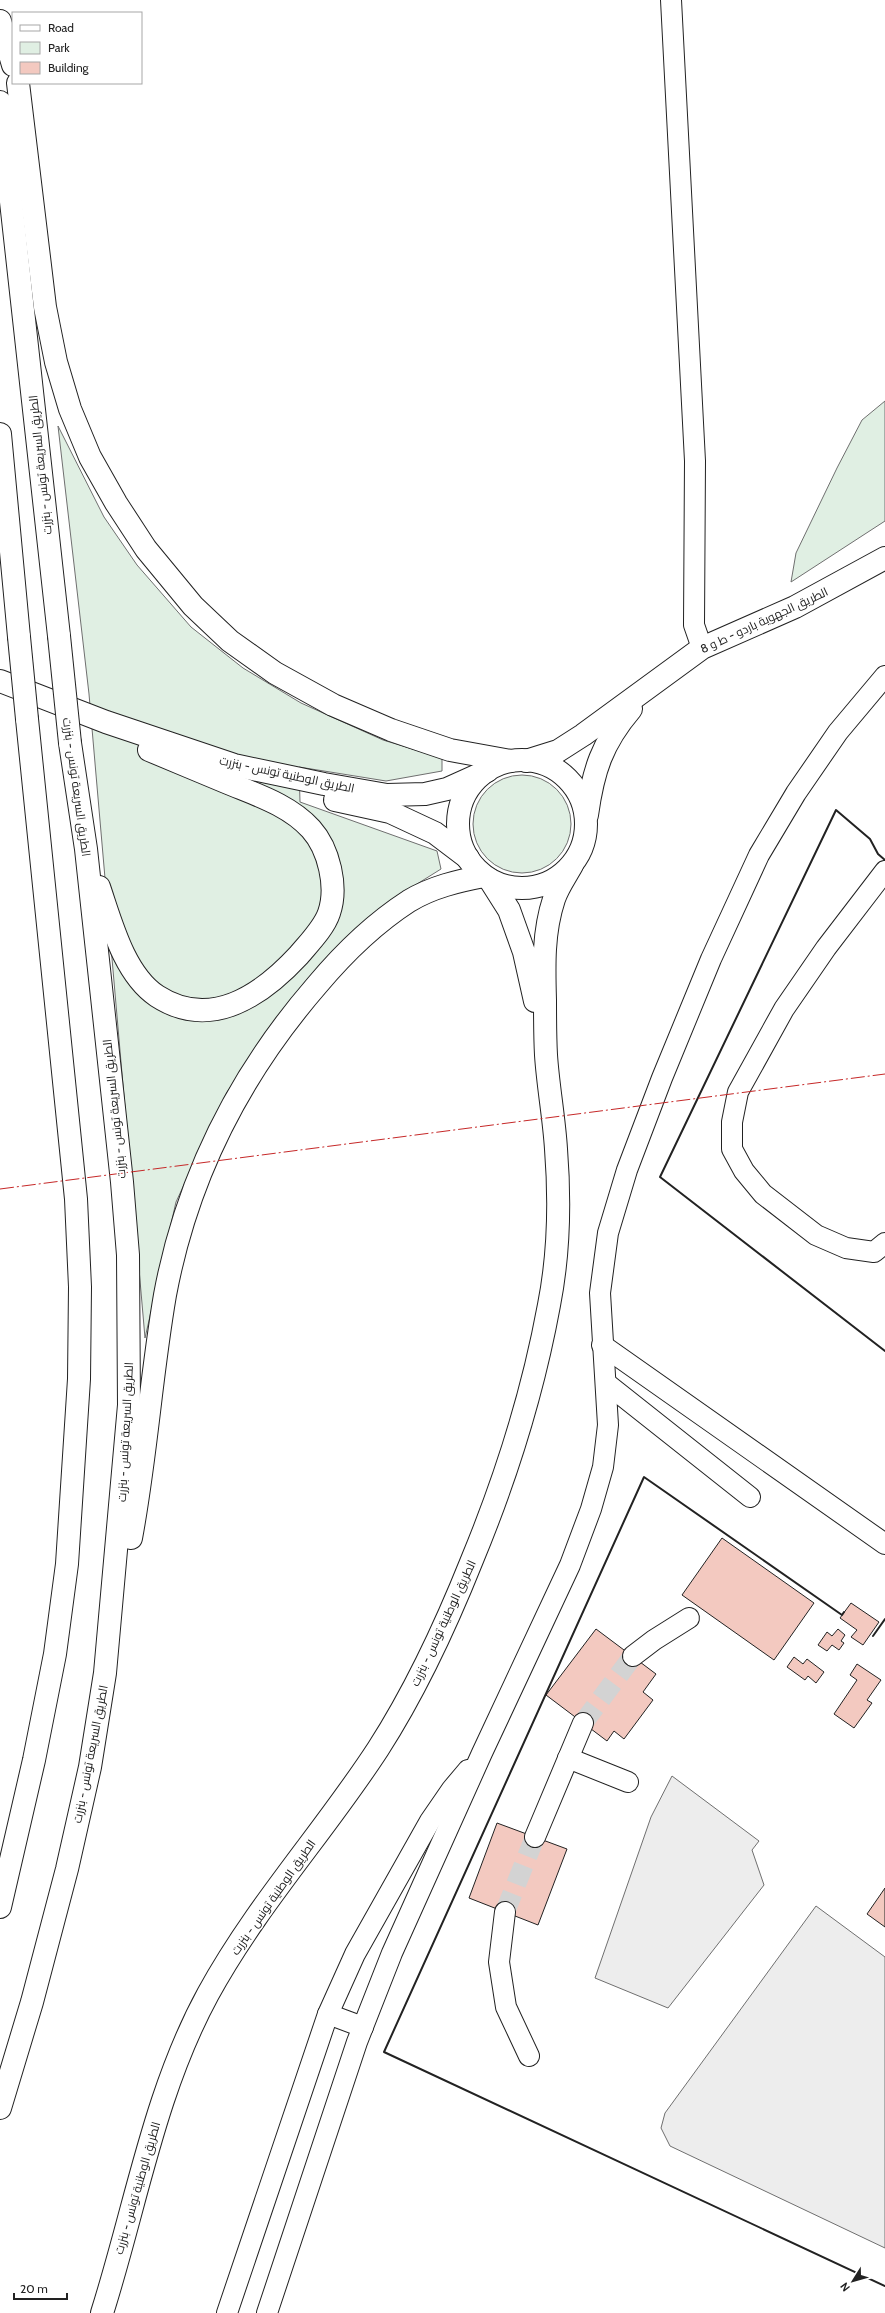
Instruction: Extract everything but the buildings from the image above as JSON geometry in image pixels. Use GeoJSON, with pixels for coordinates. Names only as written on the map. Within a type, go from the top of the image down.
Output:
{"type":"FeatureCollection","features":[{"type":"Feature","properties":{"kind":"main road"},"geometry":{"type":"LineString","coordinates":[[0,21],[12,62]]}},
{"type":"Feature","properties":{"kind":"main road"},"geometry":{"type":"LineString","coordinates":[[18,84],[45,307],[56,362],[70,409],[90,458],[116,503],[146,549],[193,606],[230,641],[275,672],[333,705],[391,730],[450,750],[519,761]]}},
{"type":"Feature","properties":{"kind":"main road","name":"الطريق السريعة تونس - بنزرت"},"geometry":{"type":"LineString","coordinates":[[0,102],[70,743],[86,849],[122,1182],[128,1262],[129,1405],[105,1673],[90,1767],[67,1868],[32,2002],[0,2108]]}},
{"type":"Feature","properties":{"kind":"main road"},"geometry":{"type":"LineString","coordinates":[[0,434],[7,519],[76,1199],[80,1287],[78,1380],[66,1564],[55,1654],[34,1760],[0,1907]]}},
{"type":"Feature","properties":{"kind":"main road"},"geometry":{"type":"LineString","coordinates":[[0,482],[7,519]]}},
{"type":"Feature","properties":{"kind":"main road","name":"الطريق الجهوية باردو - ط و 8"},"geometry":{"type":"LineString","coordinates":[[519,761],[558,751],[647,689],[676,665],[702,648],[814,598],[885,558]]}},
{"type":"Feature","properties":{"kind":"main road","name":"الطريق الوطنية تونس - بنزرت"},"geometry":{"type":"LineString","coordinates":[[0,681],[106,722],[234,765],[324,784],[387,794],[425,794],[447,789],[487,771],[519,761],[544,764],[560,773],[574,787],[582,803],[586,821],[585,837],[580,851],[555,896],[547,927],[544,963],[546,1056],[556,1151],[557,1217],[555,1270],[538,1355],[496,1500],[460,1591],[423,1672],[378,1749],[245,1934],[208,1994],[180,2055],[164,2097],[149,2143],[102,2313]]}},
{"type":"Feature","properties":{"kind":"main road","name":"الطريق الجهوية باردو - ط و 8"},"geometry":{"type":"LineString","coordinates":[[586,821],[591,782],[601,754],[616,726],[647,689]]}},
{"type":"Feature","properties":{"kind":"main road","name":"الطريق الوطنية تونس - بنزرت"},"geometry":{"type":"LineString","coordinates":[[0,696],[149,750],[232,778],[390,812],[435,834],[468,858],[487,878],[509,910],[524,952],[546,1056]]}},
{"type":"Feature","properties":{"kind":"main road"},"geometry":{"type":"LineString","coordinates":[[86,849],[118,944],[134,972],[157,995],[181,1007],[207,1011],[230,1006],[258,993],[286,969],[311,942],[329,913],[332,890],[330,868],[311,830],[300,819],[269,800],[149,750]]}},
{"type":"Feature","properties":{"kind":"main road","name":"الطريق الوطنية تونس - بنزرت"},"geometry":{"type":"LineString","coordinates":[[468,858],[460,840],[458,820],[461,807],[472,784],[487,771]]}},
{"type":"Feature","properties":{"kind":"main road","name":"الطريق الوطنية تونس - بنزرت"},"geometry":{"type":"LineString","coordinates":[[487,878],[507,886],[525,888],[543,885],[559,877],[572,864]]}},
{"type":"Feature","properties":{"kind":"main road"},"geometry":{"type":"LineString","coordinates":[[105,1673],[137,1508],[166,1295],[178,1242],[197,1182],[218,1131],[250,1072],[288,1019],[329,970],[372,930],[409,901],[456,881],[487,878]]}},
{"type":"Feature","properties":{"kind":"street"},"geometry":{"type":"LineString","coordinates":[[671,0],[695,461],[694,625],[702,648]]}},
{"type":"Feature","properties":{"kind":"street"},"geometry":{"type":"LineString","coordinates":[[267,2313],[363,2028],[392,1953],[482,1753],[570,1565],[591,1509],[604,1467],[608,1425],[600,1293],[608,1233],[627,1170],[656,1092],[711,959],[759,855],[796,793],[838,732],[885,676]]}},
{"type":"Feature","properties":{"kind":"street"},"geometry":{"type":"LineString","coordinates":[[885,871],[826,948],[784,1009],[738,1092],[732,1122],[732,1149],[744,1170],[763,1194],[816,1235],[846,1248],[874,1252],[885,1243]]}},
{"type":"Feature","properties":{"kind":"street"},"geometry":{"type":"LineString","coordinates":[[602,1345],[885,1544]]}},
{"type":"Feature","properties":{"kind":"street"},"geometry":{"type":"LineString","coordinates":[[606,1383],[750,1497]]}},
{"type":"Feature","properties":{"kind":"street"},"geometry":{"type":"LineString","coordinates":[[633,1656],[654,1640],[689,1618]]}},
{"type":"Feature","properties":{"kind":"street"},"geometry":{"type":"LineString","coordinates":[[535,1837],[583,1723]]}},
{"type":"Feature","properties":{"kind":"street"},"geometry":{"type":"LineString","coordinates":[[227,2313],[328,2014],[355,1954],[430,1821],[452,1788],[482,1753]]}},
{"type":"Feature","properties":{"kind":"street"},"geometry":{"type":"LineString","coordinates":[[568,1758],[628,1782]]}},
{"type":"Feature","properties":{"kind":"street"},"geometry":{"type":"LineString","coordinates":[[505,1912],[498,1962],[506,2007],[529,2056]]}},
{"type":"Feature","properties":{"kind":"street"},"geometry":{"type":"LineString","coordinates":[[328,2014],[363,2028]]}},
{"type":"Feature","properties":{"kind":"green space"},"geometry":{"type":"Polygon","coordinates":[[[885,401],[885,521],[791,582],[796,553],[837,468],[862,420],[885,401]]]}},
{"type":"Feature","properties":{"kind":"green space"},"geometry":{"type":"Polygon","coordinates":[[[58,426],[104,517],[137,565],[191,627],[243,668],[301,703],[383,740],[442,758],[442,771],[386,781],[299,767],[300,802],[437,851],[441,869],[409,889],[296,997],[227,1092],[176,1202],[145,1338],[89,694],[58,426]]]}},
{"type":"Feature","properties":{"kind":"green space"},"geometry":{"type":"Polygon","coordinates":[[[522,775],[541,779],[557,789],[567,805],[571,824],[567,843],[557,859],[541,869],[522,873],[503,869],[487,859],[477,843],[473,824],[477,805],[487,789],[503,779],[522,775]]]}},
{"type":"Feature","properties":{"kind":"shaded area"},"geometry":{"type":"Polygon","coordinates":[[[672,1776],[759,1841],[752,1850],[764,1885],[668,2008],[595,1978],[651,1817],[672,1776]]]}},
{"type":"Feature","properties":{"kind":"shaded area"},"geometry":{"type":"Polygon","coordinates":[[[816,1906],[885,1957],[885,2248],[670,2146],[661,2128],[665,2113],[816,1906]]]}},
{"type":"Feature","properties":{"kind":"tunnel"},"geometry":{"type":"LineString","coordinates":[[583,1723],[633,1656]]}},
{"type":"Feature","properties":{"kind":"tunnel"},"geometry":{"type":"LineString","coordinates":[[505,1912],[535,1837]]}},
{"type":"Feature","properties":{"kind":"wall"},"geometry":{"type":"LineString","coordinates":[[885,860],[878,854],[870,839],[836,810],[660,1177],[885,1351]]}},
{"type":"Feature","properties":{"kind":"wall"},"geometry":{"type":"LineString","coordinates":[[844,1612],[842,1615],[644,1477],[384,2052],[885,2286]]}},
{"type":"Feature","properties":{"kind":"wall"},"geometry":{"type":"LineString","coordinates":[[873,1636],[885,1619]]}},
{"type":"Feature","properties":{"kind":"power"},"geometry":{"type":"LineString","coordinates":[[0,1189],[885,1074]]}}]}
